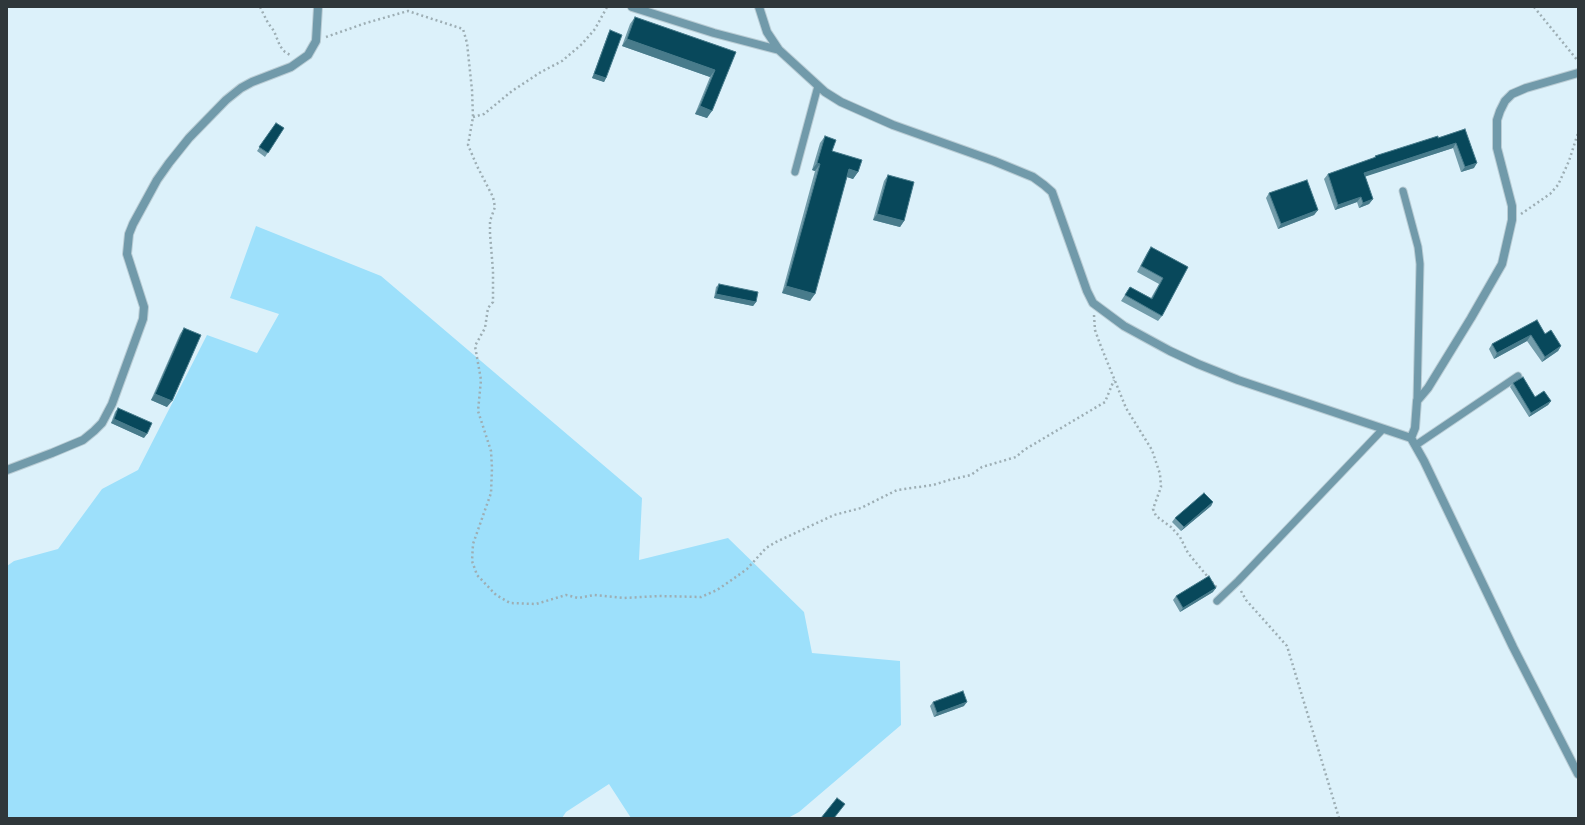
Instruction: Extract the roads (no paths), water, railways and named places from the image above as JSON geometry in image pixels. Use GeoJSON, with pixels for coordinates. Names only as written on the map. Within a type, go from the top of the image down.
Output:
{"type":"FeatureCollection","features":[{"type":"Feature","properties":{"kind":"street"},"geometry":{"type":"LineString","coordinates":[[7,470],[83,440],[102,423],[112,404],[143,319],[144,307],[127,254],[129,234],[133,224],[157,180],[189,138],[226,100],[252,82],[298,63],[308,55],[316,41],[318,7]]}},
{"type":"Feature","properties":{"kind":"street"},"geometry":{"type":"LineString","coordinates":[[632,7],[714,33],[779,50]]}},
{"type":"Feature","properties":{"kind":"street"},"geometry":{"type":"LineString","coordinates":[[759,7],[767,32],[779,50],[825,92],[841,102],[887,122],[994,161],[1033,178],[1044,185],[1052,192],[1087,291],[1093,303],[1124,326],[1170,351],[1198,364],[1238,380],[1383,429],[1413,442]]}},
{"type":"Feature","properties":{"kind":"street"},"geometry":{"type":"LineString","coordinates":[[1578,73],[1526,88],[1512,94],[1505,101],[1500,111],[1497,120],[1497,148],[1512,206],[1512,220],[1502,264],[1428,388],[1417,401],[1413,442],[1510,640],[1578,774]]}},
{"type":"Feature","properties":{"kind":"lane"},"geometry":{"type":"LineString","coordinates":[[795,172],[818,86]]}},
{"type":"Feature","properties":{"kind":"lane"},"geometry":{"type":"LineString","coordinates":[[1403,191],[1418,247],[1420,264],[1417,401]]}},
{"type":"Feature","properties":{"kind":"lane"},"geometry":{"type":"LineString","coordinates":[[1413,442],[1518,376]]}},
{"type":"Feature","properties":{"kind":"lane"},"geometry":{"type":"LineString","coordinates":[[1217,601],[1238,581],[1383,429]]}}]}
